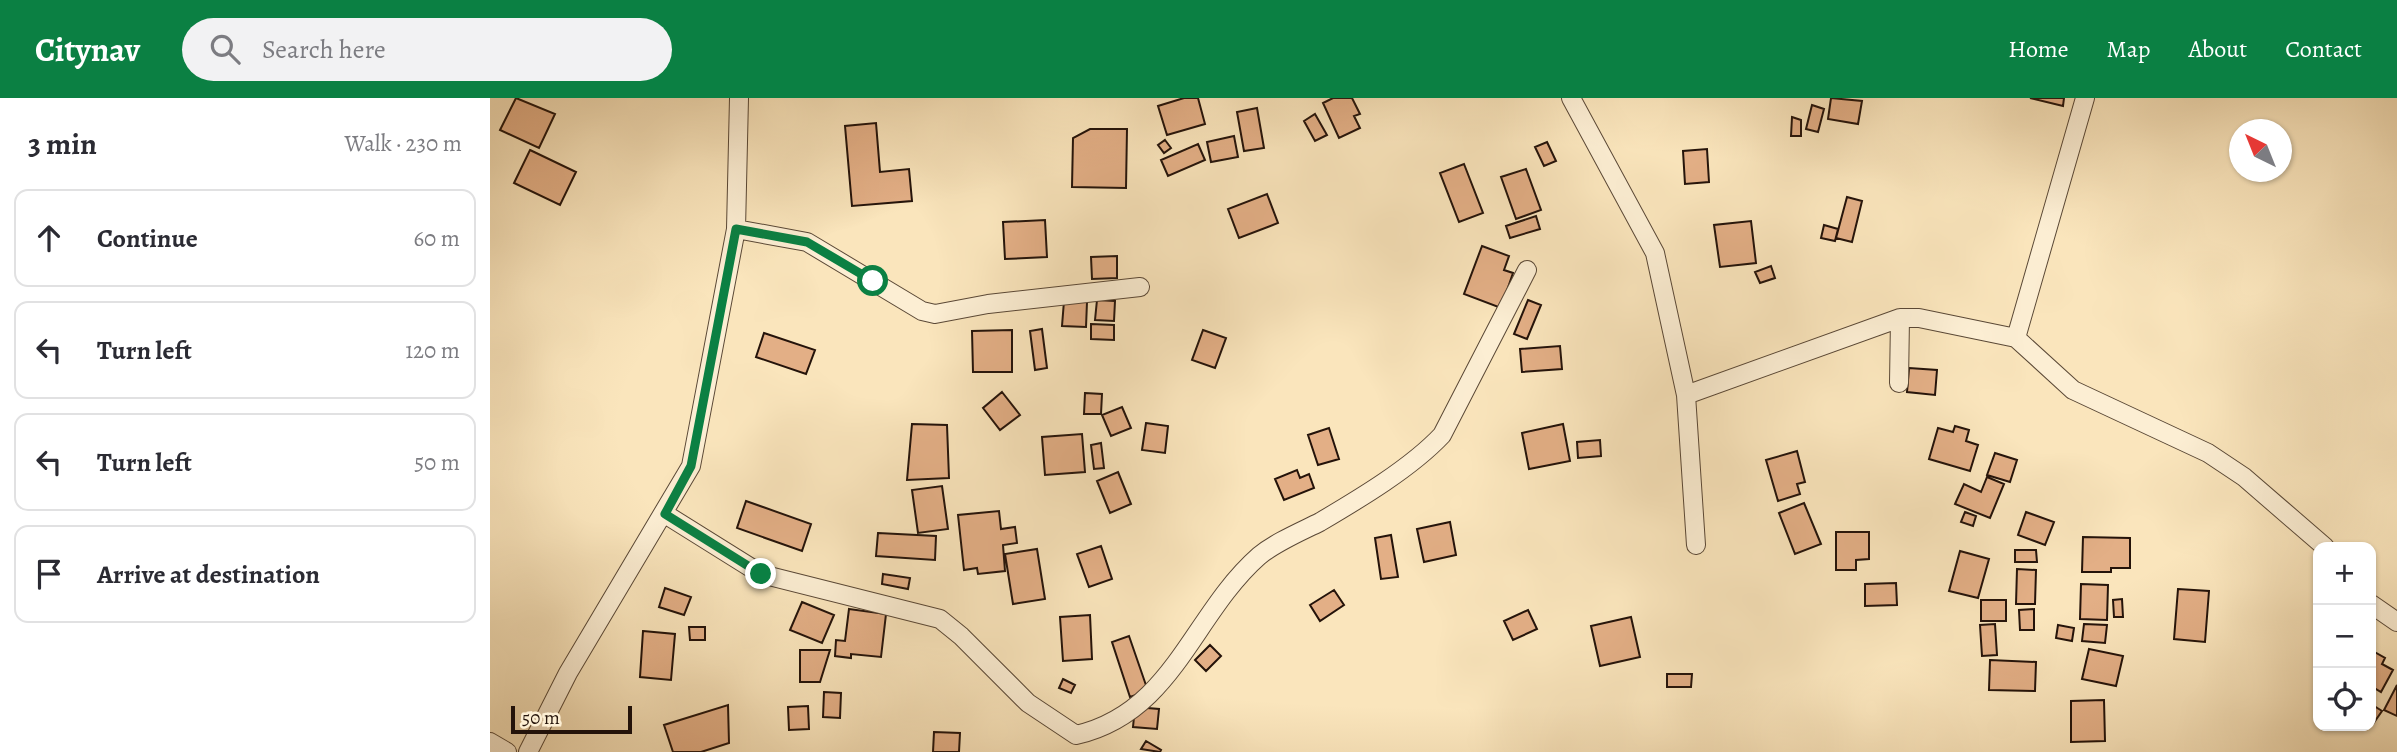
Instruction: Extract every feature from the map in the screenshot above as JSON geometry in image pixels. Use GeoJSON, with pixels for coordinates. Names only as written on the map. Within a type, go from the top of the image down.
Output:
{"type":"FeatureCollection","features":[{"type":"Feature","properties":{"kind":"street"},"geometry":{"type":"LineString","coordinates":[[528,752],[568,673],[665,514],[691,466],[736,229],[738,98]]}},
{"type":"Feature","properties":{"kind":"street"},"geometry":{"type":"LineString","coordinates":[[1572,98],[1655,253],[1686,396],[1696,545]]}},
{"type":"Feature","properties":{"kind":"street"},"geometry":{"type":"LineString","coordinates":[[2016,338],[2085,98]]}},
{"type":"Feature","properties":{"kind":"street"},"geometry":{"type":"LineString","coordinates":[[736,229],[807,242],[922,311],[935,314],[988,304],[1140,287]]}},
{"type":"Feature","properties":{"kind":"street"},"geometry":{"type":"LineString","coordinates":[[665,514],[761,574],[940,620],[961,636],[1028,704],[1076,735],[1099,730],[1118,720],[1155,691],[1242,572],[1262,554],[1358,497],[1426,452],[1442,435],[1527,270]]}},
{"type":"Feature","properties":{"kind":"street"},"geometry":{"type":"LineString","coordinates":[[1686,396],[1900,318],[1919,318],[2016,338],[2073,390],[2208,453],[2244,477],[2319,542]]}},
{"type":"Feature","properties":{"kind":"street"},"geometry":{"type":"LineString","coordinates":[[1899,383],[1900,318]]}},
{"type":"Feature","properties":{"kind":"street"},"geometry":{"type":"LineString","coordinates":[[2372,605],[2397,622]]}},
{"type":"Feature","properties":{"kind":"street"},"geometry":{"type":"LineString","coordinates":[[490,742],[507,752]]}},
{"type":"Feature","properties":{"kind":"building"},"geometry":{"type":"Polygon","coordinates":[[[516,98],[555,114],[539,148],[500,130],[516,98]]]}},
{"type":"Feature","properties":{"kind":"building"},"geometry":{"type":"Polygon","coordinates":[[[1184,98],[1198,98],[1205,124],[1167,135],[1158,106],[1184,98]]]}},
{"type":"Feature","properties":{"kind":"building"},"geometry":{"type":"Polygon","coordinates":[[[1333,98],[1352,98],[1360,114],[1354,116],[1360,128],[1339,138],[1323,103],[1333,98]]]}},
{"type":"Feature","properties":{"kind":"building"},"geometry":{"type":"Polygon","coordinates":[[[1831,98],[1862,101],[1858,124],[1828,119],[1831,98]]]}},
{"type":"Feature","properties":{"kind":"building"},"geometry":{"type":"Polygon","coordinates":[[[2030,98],[2064,98],[2063,106],[2030,98]]]}},
{"type":"Feature","properties":{"kind":"building"},"geometry":{"type":"Polygon","coordinates":[[[1812,105],[1824,109],[1818,132],[1806,129],[1812,105]]]}},
{"type":"Feature","properties":{"kind":"building"},"geometry":{"type":"Polygon","coordinates":[[[1257,108],[1264,148],[1244,151],[1237,112],[1257,108]]]}},
{"type":"Feature","properties":{"kind":"building"},"geometry":{"type":"Polygon","coordinates":[[[1315,114],[1327,135],[1315,141],[1304,121],[1315,114]]]}},
{"type":"Feature","properties":{"kind":"building"},"geometry":{"type":"Polygon","coordinates":[[[1792,117],[1801,120],[1801,136],[1791,136],[1792,117]]]}},
{"type":"Feature","properties":{"kind":"building"},"geometry":{"type":"Polygon","coordinates":[[[876,123],[880,172],[909,169],[912,201],[852,206],[845,126],[876,123]]]}},
{"type":"Feature","properties":{"kind":"building"},"geometry":{"type":"Polygon","coordinates":[[[1090,129],[1127,129],[1126,188],[1072,187],[1073,138],[1090,129]]]}},
{"type":"Feature","properties":{"kind":"building"},"geometry":{"type":"Polygon","coordinates":[[[1234,136],[1238,157],[1211,162],[1207,142],[1234,136]]]}},
{"type":"Feature","properties":{"kind":"building"},"geometry":{"type":"Polygon","coordinates":[[[1165,140],[1171,148],[1164,153],[1158,145],[1165,140]]]}},
{"type":"Feature","properties":{"kind":"building"},"geometry":{"type":"Polygon","coordinates":[[[1547,142],[1556,161],[1544,166],[1535,147],[1547,142]]]}},
{"type":"Feature","properties":{"kind":"building"},"geometry":{"type":"Polygon","coordinates":[[[1198,144],[1205,160],[1168,176],[1161,160],[1198,144]]]}},
{"type":"Feature","properties":{"kind":"building"},"geometry":{"type":"Polygon","coordinates":[[[1707,149],[1709,182],[1685,184],[1683,151],[1707,149]]]}},
{"type":"Feature","properties":{"kind":"building"},"geometry":{"type":"Polygon","coordinates":[[[530,150],[576,172],[560,205],[514,183],[530,150]]]}},
{"type":"Feature","properties":{"kind":"building"},"geometry":{"type":"Polygon","coordinates":[[[1464,164],[1483,213],[1459,222],[1440,173],[1464,164]]]}},
{"type":"Feature","properties":{"kind":"building"},"geometry":{"type":"Polygon","coordinates":[[[1526,169],[1541,210],[1516,219],[1501,177],[1526,169]]]}},
{"type":"Feature","properties":{"kind":"building"},"geometry":{"type":"Polygon","coordinates":[[[1267,194],[1278,223],[1239,238],[1228,209],[1267,194]]]}},
{"type":"Feature","properties":{"kind":"building"},"geometry":{"type":"Polygon","coordinates":[[[1847,197],[1862,201],[1852,242],[1836,238],[1847,197]]]}},
{"type":"Feature","properties":{"kind":"building"},"geometry":{"type":"Polygon","coordinates":[[[1536,216],[1540,229],[1510,238],[1506,226],[1536,216]]]}},
{"type":"Feature","properties":{"kind":"building"},"geometry":{"type":"Polygon","coordinates":[[[1045,220],[1047,257],[1005,259],[1003,222],[1045,220]]]}},
{"type":"Feature","properties":{"kind":"building"},"geometry":{"type":"Polygon","coordinates":[[[1751,221],[1756,263],[1720,267],[1714,225],[1751,221]]]}},
{"type":"Feature","properties":{"kind":"building"},"geometry":{"type":"Polygon","coordinates":[[[1824,225],[1838,229],[1835,241],[1821,238],[1824,225]]]}},
{"type":"Feature","properties":{"kind":"building"},"geometry":{"type":"Polygon","coordinates":[[[1482,246],[1509,256],[1504,270],[1513,273],[1501,308],[1464,294],[1482,246]]]}},
{"type":"Feature","properties":{"kind":"building"},"geometry":{"type":"Polygon","coordinates":[[[1117,256],[1117,278],[1092,279],[1091,257],[1117,256]]]}},
{"type":"Feature","properties":{"kind":"building"},"geometry":{"type":"Polygon","coordinates":[[[1771,266],[1775,278],[1760,283],[1755,272],[1771,266]]]}},
{"type":"Feature","properties":{"kind":"building"},"geometry":{"type":"Polygon","coordinates":[[[1097,300],[1115,301],[1114,321],[1095,320],[1097,300]]]}},
{"type":"Feature","properties":{"kind":"building"},"geometry":{"type":"Polygon","coordinates":[[[1528,300],[1541,305],[1527,339],[1514,334],[1528,300]]]}},
{"type":"Feature","properties":{"kind":"building"},"geometry":{"type":"Polygon","coordinates":[[[1064,301],[1087,302],[1086,327],[1062,326],[1064,301]]]}},
{"type":"Feature","properties":{"kind":"building"},"geometry":{"type":"Polygon","coordinates":[[[1091,324],[1114,325],[1114,340],[1091,339],[1091,324]]]}},
{"type":"Feature","properties":{"kind":"building"},"geometry":{"type":"Polygon","coordinates":[[[1042,329],[1047,368],[1035,370],[1030,331],[1042,329]]]}},
{"type":"Feature","properties":{"kind":"building"},"geometry":{"type":"Polygon","coordinates":[[[1012,330],[1012,372],[973,372],[972,331],[1012,330]]]}},
{"type":"Feature","properties":{"kind":"building"},"geometry":{"type":"Polygon","coordinates":[[[1203,330],[1226,338],[1215,368],[1192,360],[1203,330]]]}},
{"type":"Feature","properties":{"kind":"building"},"geometry":{"type":"Polygon","coordinates":[[[764,333],[815,350],[806,374],[756,357],[764,333]]]}},
{"type":"Feature","properties":{"kind":"building"},"geometry":{"type":"Polygon","coordinates":[[[1560,346],[1562,369],[1522,372],[1520,349],[1560,346]]]}},
{"type":"Feature","properties":{"kind":"building"},"geometry":{"type":"Polygon","coordinates":[[[1909,368],[1937,370],[1935,395],[1907,392],[1909,368]]]}},
{"type":"Feature","properties":{"kind":"building"},"geometry":{"type":"Polygon","coordinates":[[[1002,392],[1020,415],[1000,430],[983,408],[1002,392]]]}},
{"type":"Feature","properties":{"kind":"building"},"geometry":{"type":"Polygon","coordinates":[[[1085,393],[1102,394],[1101,414],[1084,414],[1085,393]]]}},
{"type":"Feature","properties":{"kind":"building"},"geometry":{"type":"Polygon","coordinates":[[[1122,407],[1131,428],[1111,436],[1102,415],[1122,407]]]}},
{"type":"Feature","properties":{"kind":"building"},"geometry":{"type":"Polygon","coordinates":[[[1146,423],[1168,426],[1165,453],[1142,450],[1146,423]]]}},
{"type":"Feature","properties":{"kind":"building"},"geometry":{"type":"Polygon","coordinates":[[[912,424],[947,425],[949,478],[907,480],[912,424]]]}},
{"type":"Feature","properties":{"kind":"building"},"geometry":{"type":"Polygon","coordinates":[[[1563,424],[1570,461],[1529,469],[1522,433],[1563,424]]]}},
{"type":"Feature","properties":{"kind":"building"},"geometry":{"type":"Polygon","coordinates":[[[1955,426],[1969,430],[1966,441],[1978,445],[1970,471],[1929,459],[1938,428],[1953,432],[1955,426]]]}},
{"type":"Feature","properties":{"kind":"building"},"geometry":{"type":"Polygon","coordinates":[[[1329,428],[1339,459],[1318,465],[1308,435],[1329,428]]]}},
{"type":"Feature","properties":{"kind":"building"},"geometry":{"type":"Polygon","coordinates":[[[1082,434],[1085,472],[1045,475],[1042,437],[1082,434]]]}},
{"type":"Feature","properties":{"kind":"building"},"geometry":{"type":"Polygon","coordinates":[[[1600,440],[1601,456],[1578,458],[1577,442],[1600,440]]]}},
{"type":"Feature","properties":{"kind":"building"},"geometry":{"type":"Polygon","coordinates":[[[1101,443],[1104,468],[1094,469],[1091,445],[1101,443]]]}},
{"type":"Feature","properties":{"kind":"building"},"geometry":{"type":"Polygon","coordinates":[[[1797,451],[1805,482],[1797,484],[1800,494],[1778,501],[1766,460],[1797,451]]]}},
{"type":"Feature","properties":{"kind":"building"},"geometry":{"type":"Polygon","coordinates":[[[1995,453],[2017,460],[2010,482],[1987,475],[1995,453]]]}},
{"type":"Feature","properties":{"kind":"building"},"geometry":{"type":"Polygon","coordinates":[[[1297,470],[1300,478],[1309,474],[1314,488],[1284,500],[1275,479],[1297,470]]]}},
{"type":"Feature","properties":{"kind":"building"},"geometry":{"type":"Polygon","coordinates":[[[1118,472],[1131,504],[1110,513],[1097,481],[1118,472]]]}},
{"type":"Feature","properties":{"kind":"building"},"geometry":{"type":"Polygon","coordinates":[[[1987,477],[2004,484],[1990,518],[1955,504],[1964,484],[1981,492],[1987,477]]]}},
{"type":"Feature","properties":{"kind":"building"},"geometry":{"type":"Polygon","coordinates":[[[942,486],[948,529],[918,533],[912,490],[942,486]]]}},
{"type":"Feature","properties":{"kind":"building"},"geometry":{"type":"Polygon","coordinates":[[[746,501],[811,524],[802,551],[737,528],[746,501]]]}},
{"type":"Feature","properties":{"kind":"building"},"geometry":{"type":"Polygon","coordinates":[[[1804,503],[1821,544],[1795,554],[1779,513],[1804,503]]]}},
{"type":"Feature","properties":{"kind":"building"},"geometry":{"type":"Polygon","coordinates":[[[999,511],[1001,529],[1015,527],[1017,543],[1003,545],[1005,571],[978,574],[977,568],[964,570],[958,515],[999,511]]]}},
{"type":"Feature","properties":{"kind":"building"},"geometry":{"type":"Polygon","coordinates":[[[1965,512],[1976,516],[1973,526],[1961,522],[1965,512]]]}},
{"type":"Feature","properties":{"kind":"building"},"geometry":{"type":"Polygon","coordinates":[[[2026,512],[2054,522],[2045,545],[2018,535],[2026,512]]]}},
{"type":"Feature","properties":{"kind":"building"},"geometry":{"type":"Polygon","coordinates":[[[1450,522],[1456,555],[1424,562],[1417,529],[1450,522]]]}},
{"type":"Feature","properties":{"kind":"building"},"geometry":{"type":"Polygon","coordinates":[[[1836,532],[1869,532],[1869,559],[1856,560],[1856,570],[1836,570],[1836,532]]]}},
{"type":"Feature","properties":{"kind":"building"},"geometry":{"type":"Polygon","coordinates":[[[878,533],[936,536],[935,560],[876,556],[878,533]]]}},
{"type":"Feature","properties":{"kind":"building"},"geometry":{"type":"Polygon","coordinates":[[[1391,535],[1398,577],[1381,579],[1375,538],[1391,535]]]}},
{"type":"Feature","properties":{"kind":"building"},"geometry":{"type":"Polygon","coordinates":[[[2083,537],[2130,538],[2130,568],[2111,568],[2111,572],[2082,572],[2083,537]]]}},
{"type":"Feature","properties":{"kind":"building"},"geometry":{"type":"Polygon","coordinates":[[[1101,546],[1112,579],[1089,587],[1077,554],[1101,546]]]}},
{"type":"Feature","properties":{"kind":"building"},"geometry":{"type":"Polygon","coordinates":[[[1037,549],[1045,599],[1013,604],[1005,554],[1037,549]]]}},
{"type":"Feature","properties":{"kind":"building"},"geometry":{"type":"Polygon","coordinates":[[[2015,550],[2036,550],[2037,562],[2015,562],[2015,550]]]}},
{"type":"Feature","properties":{"kind":"building"},"geometry":{"type":"Polygon","coordinates":[[[1960,551],[1989,559],[1978,598],[1949,591],[1960,551]]]}},
{"type":"Feature","properties":{"kind":"building"},"geometry":{"type":"Polygon","coordinates":[[[2017,569],[2036,570],[2035,604],[2016,604],[2017,569]]]}},
{"type":"Feature","properties":{"kind":"building"},"geometry":{"type":"Polygon","coordinates":[[[883,574],[910,578],[908,589],[882,584],[883,574]]]}},
{"type":"Feature","properties":{"kind":"building"},"geometry":{"type":"Polygon","coordinates":[[[1896,583],[1897,605],[1865,606],[1865,584],[1896,583]]]}},
{"type":"Feature","properties":{"kind":"building"},"geometry":{"type":"Polygon","coordinates":[[[2081,584],[2108,585],[2107,620],[2080,619],[2081,584]]]}},
{"type":"Feature","properties":{"kind":"building"},"geometry":{"type":"Polygon","coordinates":[[[665,588],[691,597],[684,615],[659,607],[665,588]]]}},
{"type":"Feature","properties":{"kind":"building"},"geometry":{"type":"Polygon","coordinates":[[[2178,589],[2209,591],[2205,642],[2174,639],[2178,589]]]}},
{"type":"Feature","properties":{"kind":"building"},"geometry":{"type":"Polygon","coordinates":[[[1334,590],[1344,605],[1320,621],[1310,605],[1334,590]]]}},
{"type":"Feature","properties":{"kind":"building"},"geometry":{"type":"Polygon","coordinates":[[[2122,599],[2123,617],[2114,617],[2113,600],[2122,599]]]}},
{"type":"Feature","properties":{"kind":"building"},"geometry":{"type":"Polygon","coordinates":[[[1981,600],[2006,600],[2006,621],[1981,621],[1981,600]]]}},
{"type":"Feature","properties":{"kind":"building"},"geometry":{"type":"Polygon","coordinates":[[[802,602],[834,615],[822,643],[790,630],[802,602]]]}},
{"type":"Feature","properties":{"kind":"building"},"geometry":{"type":"Polygon","coordinates":[[[849,609],[886,614],[881,657],[851,654],[851,658],[835,656],[836,640],[845,641],[849,609]]]}},
{"type":"Feature","properties":{"kind":"building"},"geometry":{"type":"Polygon","coordinates":[[[2034,609],[2034,630],[2020,630],[2019,610],[2034,609]]]}},
{"type":"Feature","properties":{"kind":"building"},"geometry":{"type":"Polygon","coordinates":[[[1528,610],[1537,629],[1513,640],[1504,621],[1528,610]]]}},
{"type":"Feature","properties":{"kind":"building"},"geometry":{"type":"Polygon","coordinates":[[[1090,615],[1092,659],[1063,661],[1060,617],[1090,615]]]}},
{"type":"Feature","properties":{"kind":"building"},"geometry":{"type":"Polygon","coordinates":[[[1631,617],[1640,657],[1600,666],[1591,626],[1631,617]]]}},
{"type":"Feature","properties":{"kind":"building"},"geometry":{"type":"Polygon","coordinates":[[[1995,624],[1997,655],[1982,656],[1980,625],[1995,624]]]}},
{"type":"Feature","properties":{"kind":"building"},"geometry":{"type":"Polygon","coordinates":[[[2084,624],[2107,625],[2105,643],[2082,641],[2084,624]]]}},
{"type":"Feature","properties":{"kind":"building"},"geometry":{"type":"Polygon","coordinates":[[[2058,625],[2074,628],[2072,641],[2056,638],[2058,625]]]}},
{"type":"Feature","properties":{"kind":"building"},"geometry":{"type":"Polygon","coordinates":[[[689,627],[705,627],[705,640],[690,640],[689,627]]]}},
{"type":"Feature","properties":{"kind":"building"},"geometry":{"type":"Polygon","coordinates":[[[643,631],[675,634],[671,680],[640,677],[643,631]]]}},
{"type":"Feature","properties":{"kind":"building"},"geometry":{"type":"Polygon","coordinates":[[[1129,636],[1148,691],[1130,697],[1112,642],[1129,636]]]}},
{"type":"Feature","properties":{"kind":"building"},"geometry":{"type":"Polygon","coordinates":[[[1210,645],[1221,656],[1206,671],[1195,660],[1210,645]]]}},
{"type":"Feature","properties":{"kind":"building"},"geometry":{"type":"Polygon","coordinates":[[[2089,649],[2123,656],[2116,686],[2082,679],[2089,649]]]}},
{"type":"Feature","properties":{"kind":"building"},"geometry":{"type":"Polygon","coordinates":[[[800,650],[830,650],[820,682],[800,682],[800,650]]]}},
{"type":"Feature","properties":{"kind":"building"},"geometry":{"type":"Polygon","coordinates":[[[2376,653],[2385,658],[2382,664],[2393,670],[2381,692],[2376,689],[2376,653]]]}},
{"type":"Feature","properties":{"kind":"building"},"geometry":{"type":"Polygon","coordinates":[[[1990,660],[2036,662],[2035,691],[1989,690],[1990,660]]]}},
{"type":"Feature","properties":{"kind":"building"},"geometry":{"type":"Polygon","coordinates":[[[1667,674],[1692,674],[1691,687],[1667,687],[1667,674]]]}},
{"type":"Feature","properties":{"kind":"building"},"geometry":{"type":"Polygon","coordinates":[[[1063,679],[1075,685],[1071,693],[1059,688],[1063,679]]]}},
{"type":"Feature","properties":{"kind":"building"},"geometry":{"type":"Polygon","coordinates":[[[2397,685],[2397,716],[2384,710],[2397,685]]]}},
{"type":"Feature","properties":{"kind":"building"},"geometry":{"type":"Polygon","coordinates":[[[824,692],[841,693],[840,718],[823,717],[824,692]]]}},
{"type":"Feature","properties":{"kind":"building"},"geometry":{"type":"Polygon","coordinates":[[[2104,700],[2105,741],[2071,742],[2071,701],[2104,700]]]}},
{"type":"Feature","properties":{"kind":"building"},"geometry":{"type":"Polygon","coordinates":[[[728,705],[729,743],[701,752],[673,752],[664,725],[728,705]]]}},
{"type":"Feature","properties":{"kind":"building"},"geometry":{"type":"Polygon","coordinates":[[[808,706],[809,729],[789,730],[788,707],[808,706]]]}},
{"type":"Feature","properties":{"kind":"building"},"geometry":{"type":"Polygon","coordinates":[[[1135,707],[1159,709],[1157,729],[1133,727],[1135,707]]]}},
{"type":"Feature","properties":{"kind":"building"},"geometry":{"type":"Polygon","coordinates":[[[2376,707],[2382,711],[2376,720],[2376,707]]]}},
{"type":"Feature","properties":{"kind":"building"},"geometry":{"type":"Polygon","coordinates":[[[934,732],[960,733],[959,752],[933,752],[934,732]]]}},
{"type":"Feature","properties":{"kind":"building"},"geometry":{"type":"Polygon","coordinates":[[[1146,741],[1161,750],[1160,752],[1141,749],[1146,741]]]}},
{"type":"Feature","properties":{"kind":"route"},"geometry":{"type":"LineString","coordinates":[[761,574],[665,514],[691,466],[736,229],[807,242],[873,281]]}}]}
